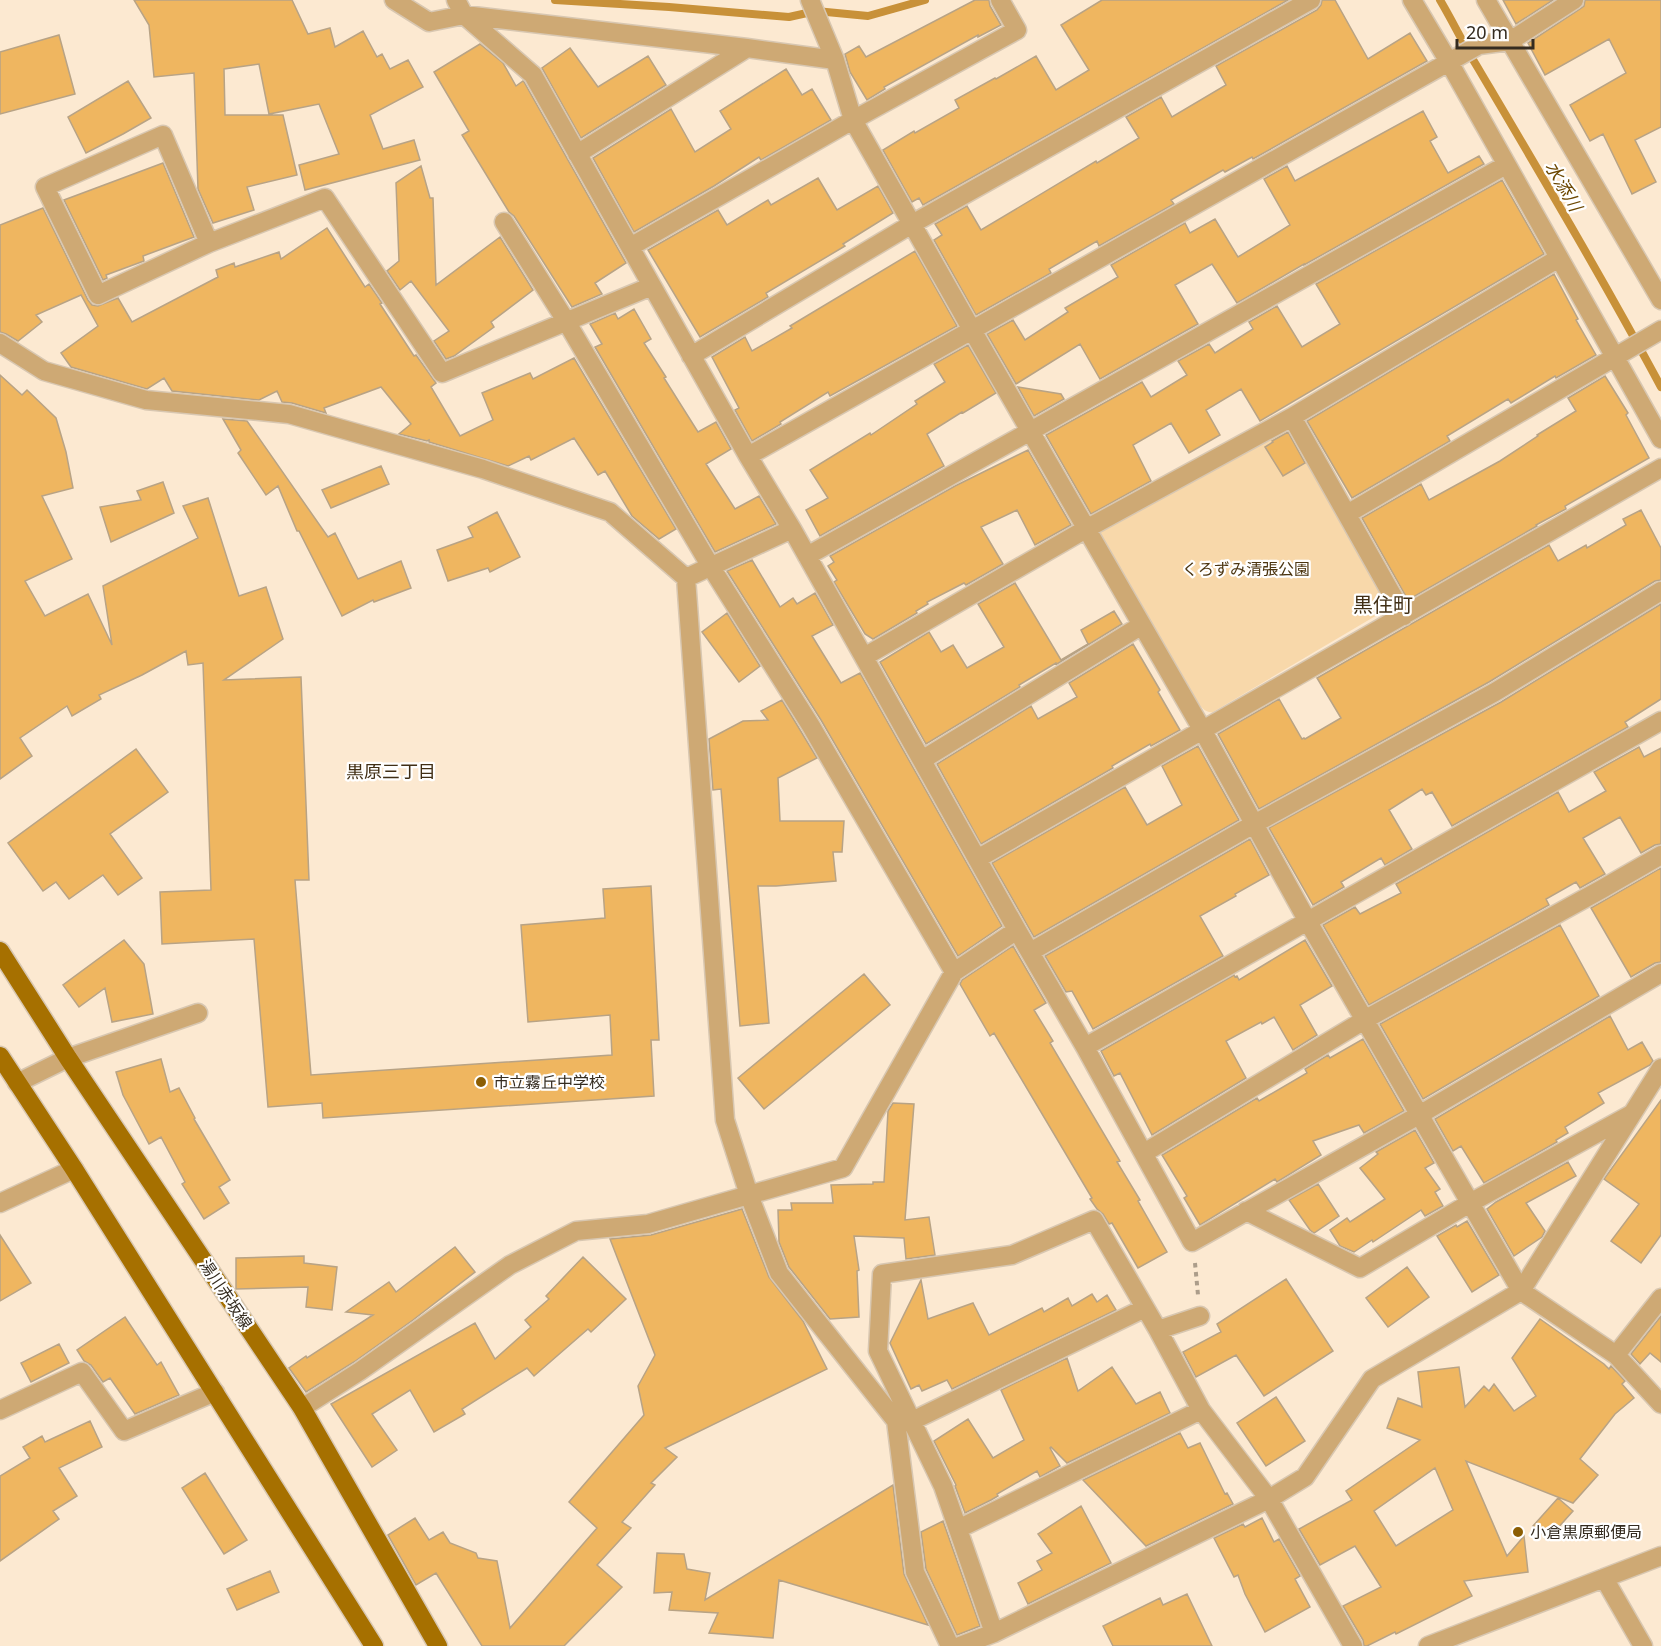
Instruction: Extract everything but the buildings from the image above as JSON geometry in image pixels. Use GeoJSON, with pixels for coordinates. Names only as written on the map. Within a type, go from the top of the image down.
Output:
{"type":"FeatureCollection","features":[{"type":"Feature","properties":{"kind":"main road","name":"湯川赤坂線"},"geometry":{"type":"LineString","coordinates":[[0,951],[68,1058],[302,1408],[438,1646]]}},
{"type":"Feature","properties":{"kind":"main road"},"geometry":{"type":"LineString","coordinates":[[0,1056],[74,1169],[374,1646]]}},
{"type":"Feature","properties":{"kind":"street"},"geometry":{"type":"LineString","coordinates":[[394,0],[429,22],[460,7],[836,60]]}},
{"type":"Feature","properties":{"kind":"street"},"geometry":{"type":"LineString","coordinates":[[810,0],[836,60],[853,120],[1203,731],[1307,920],[1521,1291],[1616,1355],[1661,1404]]}},
{"type":"Feature","properties":{"kind":"street"},"geometry":{"type":"LineString","coordinates":[[630,247],[1017,30],[1000,0]]}},
{"type":"Feature","properties":{"kind":"street"},"geometry":{"type":"LineString","coordinates":[[691,356],[912,224],[1311,0]]}},
{"type":"Feature","properties":{"kind":"street"},"geometry":{"type":"LineString","coordinates":[[1412,0],[1455,59],[1506,165],[1661,439]]}},
{"type":"Feature","properties":{"kind":"street"},"geometry":{"type":"LineString","coordinates":[[1486,0],[1661,300]]}},
{"type":"Feature","properties":{"kind":"street"},"geometry":{"type":"LineString","coordinates":[[748,456],[1479,45],[1510,41],[1574,0]]}},
{"type":"Feature","properties":{"kind":"street"},"geometry":{"type":"LineString","coordinates":[[460,7],[533,75],[1085,1047],[1192,1242],[1419,1115],[1661,973]]}},
{"type":"Feature","properties":{"kind":"street"},"geometry":{"type":"LineString","coordinates":[[577,154],[747,48]]}},
{"type":"Feature","properties":{"kind":"street"},"geometry":{"type":"LineString","coordinates":[[209,243],[163,135],[45,187],[98,295],[209,243],[325,198],[442,373],[652,286]]}},
{"type":"Feature","properties":{"kind":"street"},"geometry":{"type":"LineString","coordinates":[[807,556],[1506,165]]}},
{"type":"Feature","properties":{"kind":"street"},"geometry":{"type":"LineString","coordinates":[[504,222],[567,321],[711,567],[810,726],[954,972]]}},
{"type":"Feature","properties":{"kind":"street"},"geometry":{"type":"LineString","coordinates":[[864,657],[1086,529],[1292,417],[1559,258]]}},
{"type":"Feature","properties":{"kind":"street"},"geometry":{"type":"LineString","coordinates":[[1347,514],[1661,330]]}},
{"type":"Feature","properties":{"kind":"street"},"geometry":{"type":"LineString","coordinates":[[0,343],[44,371],[146,400],[289,414],[483,469],[610,512],[686,578],[725,1120],[749,1195],[779,1272],[896,1421],[915,1572],[950,1646]]}},
{"type":"Feature","properties":{"kind":"street"},"geometry":{"type":"LineString","coordinates":[[1292,417],[1404,616]]}},
{"type":"Feature","properties":{"kind":"street"},"geometry":{"type":"LineString","coordinates":[[977,859],[1661,468]]}},
{"type":"Feature","properties":{"kind":"street"},"geometry":{"type":"LineString","coordinates":[[686,578],[792,529]]}},
{"type":"Feature","properties":{"kind":"street"},"geometry":{"type":"LineString","coordinates":[[1030,952],[1254,824],[1495,692],[1661,591]]}},
{"type":"Feature","properties":{"kind":"street"},"geometry":{"type":"LineString","coordinates":[[922,760],[1142,625]]}},
{"type":"Feature","properties":{"kind":"street"},"geometry":{"type":"LineString","coordinates":[[1085,1047],[1661,721]]}},
{"type":"Feature","properties":{"kind":"street"},"geometry":{"type":"LineString","coordinates":[[1144,1154],[1366,1020],[1661,855]]}},
{"type":"Feature","properties":{"kind":"street"},"geometry":{"type":"LineString","coordinates":[[302,1408],[360,1371],[510,1265],[576,1231],[648,1224],[843,1168],[954,972],[1017,930]]}},
{"type":"Feature","properties":{"kind":"street"},"geometry":{"type":"LineString","coordinates":[[17,1083],[68,1058],[198,1013]]}},
{"type":"Feature","properties":{"kind":"street"},"geometry":{"type":"LineString","coordinates":[[960,1646],[994,1633],[1269,1499],[1305,1477],[1372,1379],[1521,1291],[1661,1068]]}},
{"type":"Feature","properties":{"kind":"street"},"geometry":{"type":"LineString","coordinates":[[1246,1211],[1360,1268],[1470,1203],[1631,1115]]}},
{"type":"Feature","properties":{"kind":"street"},"geometry":{"type":"LineString","coordinates":[[0,1203],[74,1169]]}},
{"type":"Feature","properties":{"kind":"street"},"geometry":{"type":"LineString","coordinates":[[994,1633],[943,1486],[878,1351],[882,1274],[1012,1255],[1094,1220],[1201,1410],[1269,1499],[1353,1646]]}},
{"type":"Feature","properties":{"kind":"street"},"geometry":{"type":"LineString","coordinates":[[1616,1355],[1661,1299]]}},
{"type":"Feature","properties":{"kind":"street"},"geometry":{"type":"LineString","coordinates":[[912,1421],[1145,1308]]}},
{"type":"Feature","properties":{"kind":"street"},"geometry":{"type":"LineString","coordinates":[[1158,1330],[1200,1316]]}},
{"type":"Feature","properties":{"kind":"street"},"geometry":{"type":"LineString","coordinates":[[0,1410],[82,1372],[124,1431],[215,1392]]}},
{"type":"Feature","properties":{"kind":"street"},"geometry":{"type":"LineString","coordinates":[[958,1529],[1201,1410]]}},
{"type":"Feature","properties":{"kind":"street"},"geometry":{"type":"LineString","coordinates":[[1428,1646],[1661,1556]]}},
{"type":"Feature","properties":{"kind":"street"},"geometry":{"type":"LineString","coordinates":[[1604,1578],[1643,1646]]}},
{"type":"Feature","properties":{"kind":"path"},"geometry":{"type":"LineString","coordinates":[[1192,1242],[1200,1316]]}},
{"type":"Feature","properties":{"kind":"green space","name":"くろずみ清張公園"},"geometry":{"type":"Polygon","coordinates":[[[1288,429],[1294,432],[1389,608],[1213,712],[1209,712],[1203,708],[1191,691],[1099,533],[1103,526],[1288,429]]]}},
{"type":"Feature","properties":{"kind":"waterway","name":"水添川"},"geometry":{"type":"LineString","coordinates":[[555,0],[789,17],[816,11],[868,16],[925,0]]}},
{"type":"Feature","properties":{"kind":"waterway","name":"水添川"},"geometry":{"type":"LineString","coordinates":[[1440,0],[1594,266],[1661,387]]}},
{"type":"Feature","properties":{"kind":"place","name":"市立霧丘中学校"},"geometry":{"type":"Point","coordinates":[481,1082]}},
{"type":"Feature","properties":{"kind":"place","name":"小倉黒原郵便局"},"geometry":{"type":"Point","coordinates":[1518,1532]}},
{"type":"Feature","properties":{"kind":"district","name":"黒住町"},"geometry":{"type":"Point","coordinates":[1383,604]}},
{"type":"Feature","properties":{"kind":"district","name":"黒原三丁目"},"geometry":{"type":"Point","coordinates":[391,771]}}]}
